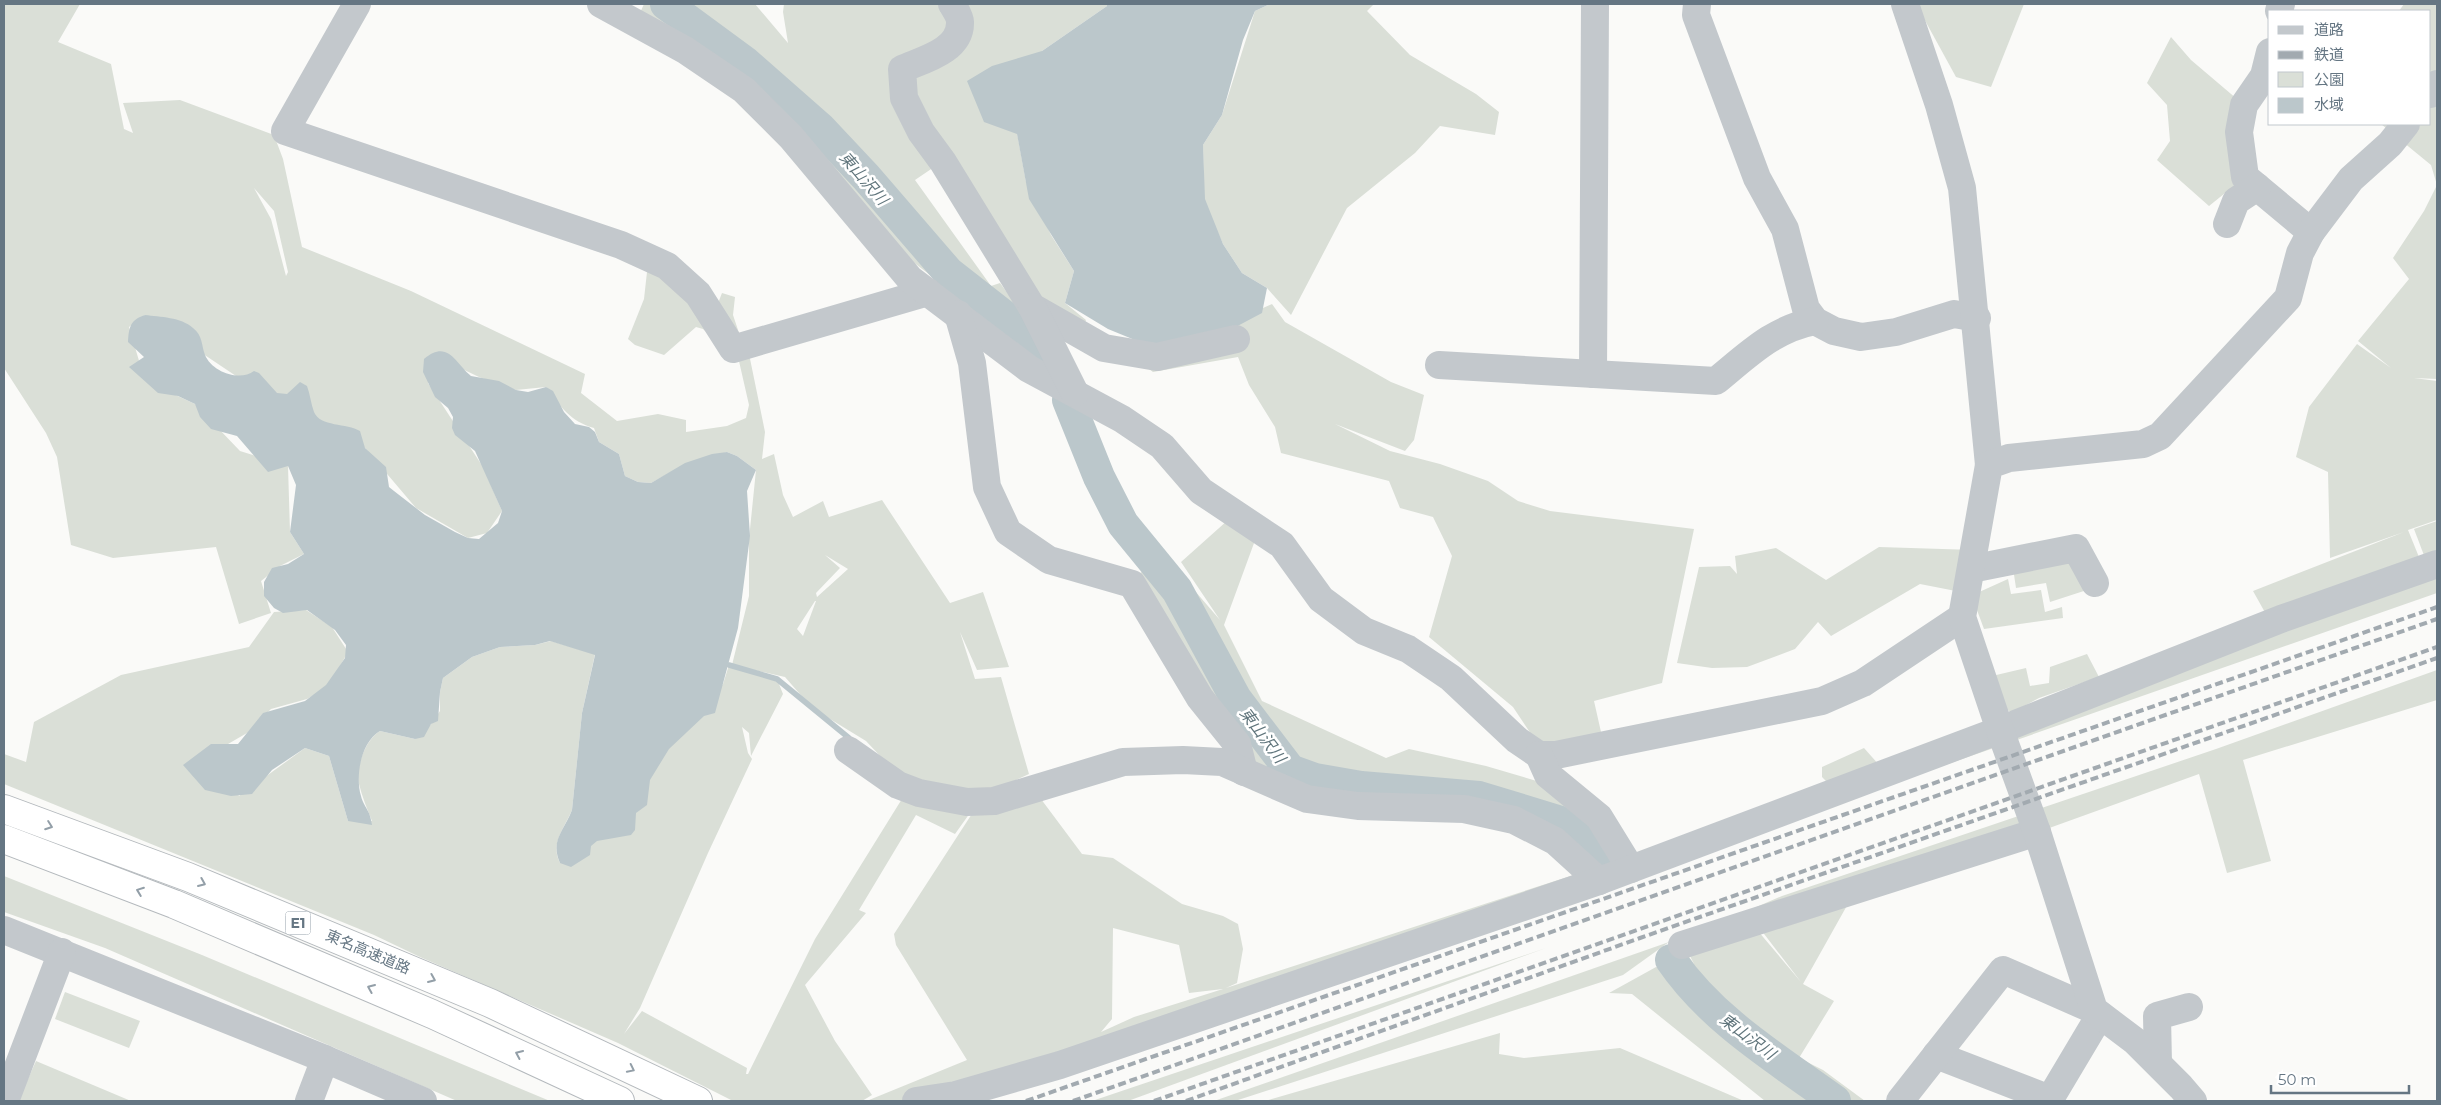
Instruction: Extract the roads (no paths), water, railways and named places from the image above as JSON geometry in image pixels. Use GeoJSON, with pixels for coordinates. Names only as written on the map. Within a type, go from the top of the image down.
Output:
{"type":"FeatureCollection","features":[{"type":"Feature","properties":{"kind":"highway","name":"東名高速道路"},"geometry":{"type":"LineString","coordinates":[[4,809],[188,877],[490,1003],[698,1101]]}},
{"type":"Feature","properties":{"kind":"highway","name":"E1"},"geometry":{"type":"LineString","coordinates":[[4,840],[174,904],[432,1014],[620,1101]]}},
{"type":"Feature","properties":{"kind":"street"},"geometry":{"type":"LineString","coordinates":[[357,4],[285,131],[621,245],[667,266],[698,294],[733,349],[928,292]]}},
{"type":"Feature","properties":{"kind":"street"},"geometry":{"type":"LineString","coordinates":[[601,4],[685,50],[744,90],[791,137],[910,278],[1029,369],[1075,392],[1122,419],[1162,446],[1201,490],[1282,544],[1321,599],[1364,631],[1408,649],[1451,678],[1517,740],[1539,755],[1548,776],[1598,817],[1631,869]]}},
{"type":"Feature","properties":{"kind":"street"},"geometry":{"type":"LineString","coordinates":[[952,4],[960,21],[958,34],[942,54],[902,69],[904,98],[921,132],[944,162],[1032,307],[1075,392]]}},
{"type":"Feature","properties":{"kind":"street"},"geometry":{"type":"LineString","coordinates":[[1593,374],[1594,4]]}},
{"type":"Feature","properties":{"kind":"street"},"geometry":{"type":"LineString","coordinates":[[1696,4],[1696,15],[1757,178],[1785,228],[1806,309],[1815,321],[1834,331],[1861,337],[1896,332],[1954,314],[1977,318]]}},
{"type":"Feature","properties":{"kind":"street"},"geometry":{"type":"LineString","coordinates":[[1905,4],[1939,105],[1962,188],[1977,318],[1989,465],[1962,617],[2097,1012],[2050,1100],[1936,1055]]}},
{"type":"Feature","properties":{"kind":"street"},"geometry":{"type":"LineString","coordinates":[[2268,60],[2264,76],[2244,105],[2239,132],[2245,177],[2311,232]]}},
{"type":"Feature","properties":{"kind":"street"},"geometry":{"type":"LineString","coordinates":[[1989,465],[2009,458],[2143,444],[2160,436],[2288,298],[2300,253],[2311,232],[2351,179],[2390,144],[2405,125]]}},
{"type":"Feature","properties":{"kind":"street"},"geometry":{"type":"LineString","coordinates":[[2227,224],[2236,201],[2257,187]]}},
{"type":"Feature","properties":{"kind":"street"},"geometry":{"type":"LineString","coordinates":[[1032,307],[1104,348],[1157,357],[1236,338]]}},
{"type":"Feature","properties":{"kind":"street"},"geometry":{"type":"LineString","coordinates":[[958,314],[972,363],[987,486],[1008,532],[1049,560],[1132,584],[1200,698],[1237,744],[1244,772]]}},
{"type":"Feature","properties":{"kind":"street"},"geometry":{"type":"LineString","coordinates":[[1439,365],[1716,381],[1768,338],[1794,325],[1815,321]]}},
{"type":"Feature","properties":{"kind":"street"},"geometry":{"type":"LineString","coordinates":[[1971,569],[2076,548],[2095,583]]}},
{"type":"Feature","properties":{"kind":"street"},"geometry":{"type":"LineString","coordinates":[[916,1101],[956,1095],[1060,1065],[1599,881],[2000,730],[2281,620],[2437,564]]}},
{"type":"Feature","properties":{"kind":"street"},"geometry":{"type":"LineString","coordinates":[[1539,755],[1556,755],[1822,701],[1863,683],[1962,617]]}},
{"type":"Feature","properties":{"kind":"street"},"geometry":{"type":"LineString","coordinates":[[848,750],[898,785],[919,793],[967,802],[994,801],[1123,762],[1183,760],[1222,762],[1307,799],[1358,806],[1464,809],[1514,820],[1556,841],[1599,881]]}},
{"type":"Feature","properties":{"kind":"street"},"geometry":{"type":"LineString","coordinates":[[1682,945],[2037,832]]}},
{"type":"Feature","properties":{"kind":"street"},"geometry":{"type":"LineString","coordinates":[[4,930],[325,1059],[423,1101]]}},
{"type":"Feature","properties":{"kind":"street"},"geometry":{"type":"LineString","coordinates":[[5,1101],[62,952]]}},
{"type":"Feature","properties":{"kind":"street"},"geometry":{"type":"LineString","coordinates":[[1900,1101],[2003,970],[2097,1012],[2135,1041],[2193,1101]]}},
{"type":"Feature","properties":{"kind":"street"},"geometry":{"type":"LineString","coordinates":[[2158,1064],[2157,1016],[2189,1008]]}},
{"type":"Feature","properties":{"kind":"street"},"geometry":{"type":"LineString","coordinates":[[309,1101],[325,1059]]}},
{"type":"Feature","properties":{"kind":"water"},"geometry":{"type":"Polygon","coordinates":[[[1107,4],[1270,4],[1255,11],[1243,40],[1222,115],[1203,145],[1205,199],[1223,244],[1242,273],[1267,288],[1262,313],[1196,348],[1147,345],[1108,329],[1065,303],[1074,271],[1029,199],[1017,134],[984,122],[967,81],[992,66],[1042,51],[1107,6],[1107,4]]]}},
{"type":"Feature","properties":{"kind":"water"},"geometry":{"type":"Polygon","coordinates":[[[145,315],[170,318],[188,324],[199,334],[205,355],[209,361],[227,374],[241,376],[254,371],[259,373],[277,393],[287,394],[300,382],[307,386],[317,417],[360,431],[365,448],[386,467],[389,487],[425,515],[468,538],[479,539],[498,523],[502,511],[475,451],[455,435],[452,428],[453,417],[448,408],[435,397],[423,372],[424,359],[432,353],[439,351],[450,355],[471,376],[499,381],[516,390],[528,392],[546,387],[553,391],[564,412],[575,424],[589,427],[595,432],[599,442],[619,454],[625,476],[638,482],[651,483],[685,463],[712,454],[727,452],[737,456],[756,470],[747,491],[750,536],[738,628],[715,713],[704,716],[669,749],[650,780],[647,805],[636,813],[635,830],[631,835],[597,841],[591,846],[590,855],[571,867],[560,863],[557,855],[557,842],[572,810],[582,713],[595,655],[550,641],[535,645],[500,647],[472,657],[443,678],[438,721],[431,724],[424,737],[415,739],[380,731],[373,736],[364,751],[359,770],[359,788],[372,825],[348,821],[329,756],[305,748],[272,770],[252,794],[231,796],[205,790],[183,765],[211,744],[238,744],[263,713],[305,701],[326,685],[345,658],[346,645],[335,630],[307,610],[283,613],[274,608],[264,596],[264,582],[272,568],[288,564],[304,554],[290,532],[296,485],[288,466],[268,472],[237,436],[211,429],[200,417],[195,404],[178,396],[158,393],[129,367],[144,357],[128,342],[131,325],[136,319],[145,315]]]}},
{"type":"Feature","properties":{"kind":"waterway","name":"東山沢川"},"geometry":{"type":"LineString","coordinates":[[666,4],[746,63],[820,128],[866,177],[948,272],[1036,341],[1050,365]]}},
{"type":"Feature","properties":{"kind":"waterway","name":"東山沢川"},"geometry":{"type":"LineString","coordinates":[[1068,400],[1099,477],[1123,524],[1177,590],[1236,699],[1290,770],[1315,779],[1361,787],[1479,797],[1561,822],[1593,847],[1612,865]]}},
{"type":"Feature","properties":{"kind":"waterway"},"geometry":{"type":"LineString","coordinates":[[729,665],[777,679],[849,738]]}},
{"type":"Feature","properties":{"kind":"waterway"},"geometry":{"type":"LineString","coordinates":[[1269,768],[1290,770]]}},
{"type":"Feature","properties":{"kind":"waterway","name":"東山沢川"},"geometry":{"type":"LineString","coordinates":[[1671,960],[1687,982],[1726,1020],[1768,1054],[1835,1101]]}},
{"type":"Feature","properties":{"kind":"railway"},"geometry":{"type":"LineString","coordinates":[[1026,1101],[2437,607]]}},
{"type":"Feature","properties":{"kind":"railway"},"geometry":{"type":"LineString","coordinates":[[1073,1101],[2437,619]]}},
{"type":"Feature","properties":{"kind":"railway"},"geometry":{"type":"LineString","coordinates":[[1154,1101],[2437,647]]}},
{"type":"Feature","properties":{"kind":"railway"},"geometry":{"type":"LineString","coordinates":[[1186,1101],[1640,938],[2437,658]]}}]}
